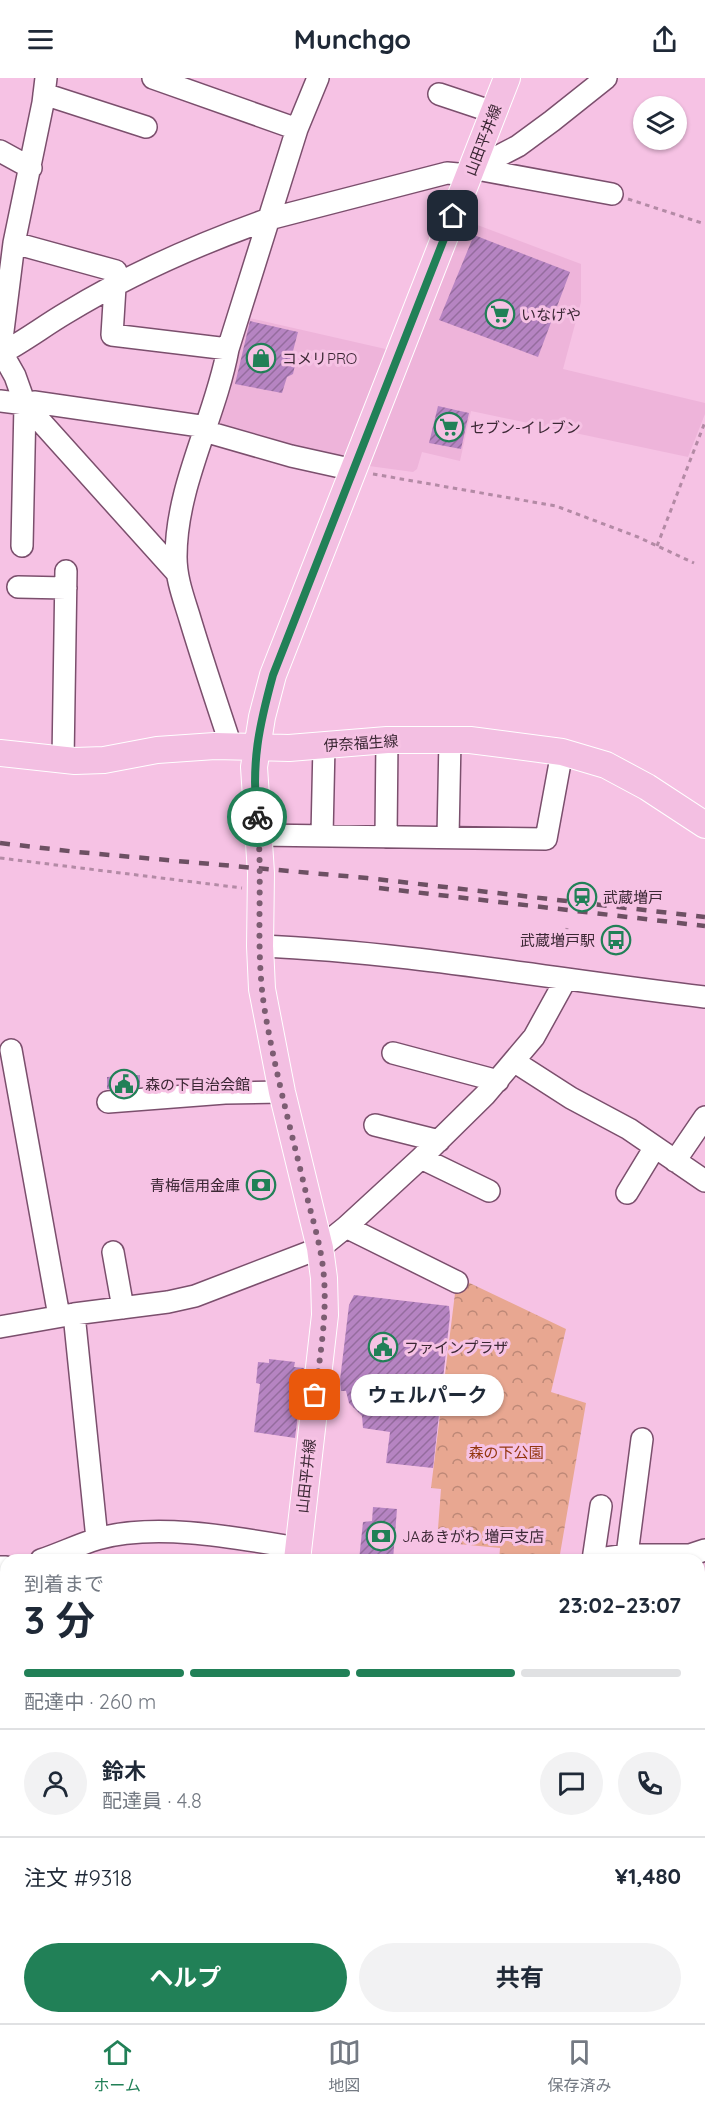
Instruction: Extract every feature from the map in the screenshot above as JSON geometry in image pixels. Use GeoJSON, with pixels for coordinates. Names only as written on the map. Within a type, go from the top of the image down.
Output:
{"type":"FeatureCollection","features":[{"type":"Feature","properties":{"kind":"main road","name":"山田平井線"},"geometry":{"type":"LineString","coordinates":[[298,1554],[324,1315],[324,1278],[320,1248],[265,1011],[260,946],[259,835],[254,788],[256,746],[273,675],[507,78]]}},
{"type":"Feature","properties":{"kind":"main road","name":"伊奈福生線"},"geometry":{"type":"LineString","coordinates":[[0,753],[63,760],[104,760],[157,750],[231,746],[289,748],[387,740],[450,740],[515,745],[562,752],[606,765],[647,787],[705,825]]}},
{"type":"Feature","properties":{"kind":"street"},"geometry":{"type":"LineString","coordinates":[[153,78],[297,129]]}},
{"type":"Feature","properties":{"kind":"street"},"geometry":{"type":"LineString","coordinates":[[231,746],[177,573],[179,524],[191,471],[223,378],[228,349],[297,129],[318,78]]}},
{"type":"Feature","properties":{"kind":"street"},"geometry":{"type":"LineString","coordinates":[[1,354],[66,313],[153,265],[269,219],[472,168],[491,160],[518,146],[606,78]]}},
{"type":"Feature","properties":{"kind":"street"},"geometry":{"type":"LineString","coordinates":[[22,546],[25,404],[15,376],[1,354],[14,243],[31,168],[45,86],[146,127]]}},
{"type":"Feature","properties":{"kind":"street"},"geometry":{"type":"LineString","coordinates":[[440,94],[493,112]]}},
{"type":"Feature","properties":{"kind":"street"},"geometry":{"type":"LineString","coordinates":[[0,151],[31,168]]}},
{"type":"Feature","properties":{"kind":"street"},"geometry":{"type":"LineString","coordinates":[[472,168],[612,194]]}},
{"type":"Feature","properties":{"kind":"street"},"geometry":{"type":"LineString","coordinates":[[14,243],[116,271],[112,335],[228,349]]}},
{"type":"Feature","properties":{"kind":"street"},"geometry":{"type":"LineString","coordinates":[[0,401],[25,404],[34,402],[200,426],[204,431],[291,456],[354,470]]}},
{"type":"Feature","properties":{"kind":"street"},"geometry":{"type":"LineString","coordinates":[[25,404],[177,573]]}},
{"type":"Feature","properties":{"kind":"street"},"geometry":{"type":"LineString","coordinates":[[18,586],[66,580],[63,760]]}},
{"type":"Feature","properties":{"kind":"street"},"geometry":{"type":"LineString","coordinates":[[386,837],[387,740]]}},
{"type":"Feature","properties":{"kind":"street"},"geometry":{"type":"LineString","coordinates":[[448,837],[450,740]]}},
{"type":"Feature","properties":{"kind":"street"},"geometry":{"type":"LineString","coordinates":[[322,836],[324,745]]}},
{"type":"Feature","properties":{"kind":"street"},"geometry":{"type":"LineString","coordinates":[[259,835],[546,839],[562,752]]}},
{"type":"Feature","properties":{"kind":"street"},"geometry":{"type":"LineString","coordinates":[[260,946],[387,956],[705,997]]}},
{"type":"Feature","properties":{"kind":"street"},"geometry":{"type":"LineString","coordinates":[[0,1327],[195,1296],[320,1248],[421,1158],[498,1081],[534,1037],[566,979]]}},
{"type":"Feature","properties":{"kind":"street"},"geometry":{"type":"LineString","coordinates":[[11,1050],[66,1315],[97,1539]]}},
{"type":"Feature","properties":{"kind":"street"},"geometry":{"type":"LineString","coordinates":[[393,1053],[498,1081]]}},
{"type":"Feature","properties":{"kind":"street"},"geometry":{"type":"LineString","coordinates":[[515,1062],[571,1098],[629,1129],[705,1181]]}},
{"type":"Feature","properties":{"kind":"street"},"geometry":{"type":"LineString","coordinates":[[108,1102],[225,1093],[282,1092]]}},
{"type":"Feature","properties":{"kind":"street"},"geometry":{"type":"LineString","coordinates":[[675,1161],[705,1117]]}},
{"type":"Feature","properties":{"kind":"street"},"geometry":{"type":"LineString","coordinates":[[375,1125],[439,1141]]}},
{"type":"Feature","properties":{"kind":"street"},"geometry":{"type":"LineString","coordinates":[[627,1193],[655,1147]]}},
{"type":"Feature","properties":{"kind":"street"},"geometry":{"type":"LineString","coordinates":[[421,1158],[489,1191]]}},
{"type":"Feature","properties":{"kind":"street"},"geometry":{"type":"LineString","coordinates":[[346,1227],[457,1282]]}},
{"type":"Feature","properties":{"kind":"street"},"geometry":{"type":"LineString","coordinates":[[113,1252],[123,1308]]}},
{"type":"Feature","properties":{"kind":"street"},"geometry":{"type":"LineString","coordinates":[[627,1554],[642,1439]]}},
{"type":"Feature","properties":{"kind":"street"},"geometry":{"type":"LineString","coordinates":[[593,1554],[601,1506]]}},
{"type":"Feature","properties":{"kind":"street"},"geometry":{"type":"LineString","coordinates":[[61,1554],[97,1539],[129,1533],[189,1533],[298,1554]]}},
{"type":"Feature","properties":{"kind":"path"},"geometry":{"type":"LineString","coordinates":[[612,194],[705,224]]}},
{"type":"Feature","properties":{"kind":"path"},"geometry":{"type":"LineString","coordinates":[[657,546],[705,422]]}},
{"type":"Feature","properties":{"kind":"path"},"geometry":{"type":"LineString","coordinates":[[354,470],[556,506],[694,563]]}},
{"type":"Feature","properties":{"kind":"path"},"geometry":{"type":"LineString","coordinates":[[0,858],[261,890]]}},
{"type":"Feature","properties":{"kind":"path"},"geometry":{"type":"LineString","coordinates":[[566,938],[567,928]]}},
{"type":"Feature","properties":{"kind":"shaded area"},"geometry":{"type":"Polygon","coordinates":[[[464,220],[581,264],[581,302],[563,369],[705,403],[705,414],[688,457],[471,411],[460,461],[422,452],[417,469],[413,472],[369,466],[464,220]]]}},
{"type":"Feature","properties":{"kind":"shaded area"},"geometry":{"type":"Polygon","coordinates":[[[245,317],[390,350],[344,462],[217,428],[213,422],[245,317]]]}},
{"type":"Feature","properties":{"kind":"green space","name":"森の下公園"},"geometry":{"type":"Polygon","coordinates":[[[457,1277],[566,1329],[551,1392],[586,1403],[560,1554],[500,1554],[500,1548],[437,1542],[441,1489],[431,1488],[457,1277]]]}},
{"type":"Feature","properties":{"kind":"building"},"geometry":{"type":"Polygon","coordinates":[[[474,235],[570,272],[538,357],[439,320],[474,235]]]}},
{"type":"Feature","properties":{"kind":"building"},"geometry":{"type":"Polygon","coordinates":[[[250,321],[298,332],[293,351],[297,356],[293,374],[287,377],[282,393],[235,384],[250,321]]]}},
{"type":"Feature","properties":{"kind":"building"},"geometry":{"type":"Polygon","coordinates":[[[438,406],[469,413],[461,449],[429,443],[438,406]]]}},
{"type":"Feature","properties":{"kind":"building","name":"森の下自治会館"},"geometry":{"type":"Polygon","coordinates":[[[140,1075],[140,1087],[107,1089],[107,1077],[140,1075]]]}},
{"type":"Feature","properties":{"kind":"building"},"geometry":{"type":"Polygon","coordinates":[[[354,1295],[449,1306],[450,1316],[433,1468],[386,1463],[390,1432],[363,1428],[362,1416],[349,1403],[346,1391],[341,1391],[340,1380],[349,1305],[354,1295]]]}},
{"type":"Feature","properties":{"kind":"building"},"geometry":{"type":"Polygon","coordinates":[[[269,1359],[295,1362],[294,1367],[304,1368],[295,1438],[254,1432],[260,1384],[256,1383],[258,1362],[269,1363],[269,1359]]]}},
{"type":"Feature","properties":{"kind":"building"},"geometry":{"type":"Polygon","coordinates":[[[373,1507],[397,1509],[393,1554],[360,1554],[363,1522],[372,1521],[373,1507]]]}},
{"type":"Feature","properties":{"kind":"railway"},"geometry":{"type":"LineString","coordinates":[[0,843],[367,878],[705,917]]}},
{"type":"Feature","properties":{"kind":"railway"},"geometry":{"type":"LineString","coordinates":[[379,888],[705,926]]}},
{"type":"Feature","properties":{"kind":"way so far"},"geometry":{"type":"LineString","coordinates":[[257,817],[261,873],[260,946],[265,1011],[320,1248],[324,1278],[321,1354],[315,1395]]}},
{"type":"Feature","properties":{"kind":"place","name":"いなげや"},"geometry":{"type":"Point","coordinates":[500,314]}},
{"type":"Feature","properties":{"kind":"place","name":"コメリPRO"},"geometry":{"type":"Point","coordinates":[261,358]}},
{"type":"Feature","properties":{"kind":"place","name":"セブン-イレブン"},"geometry":{"type":"Point","coordinates":[449,427]}},
{"type":"Feature","properties":{"kind":"place","name":"武蔵増戸"},"geometry":{"type":"Point","coordinates":[582,897]}},
{"type":"Feature","properties":{"kind":"place","name":"武蔵増戸駅"},"geometry":{"type":"Point","coordinates":[616,940]}},
{"type":"Feature","properties":{"kind":"place","name":"森の下自治会館"},"geometry":{"type":"Point","coordinates":[124,1084]}},
{"type":"Feature","properties":{"kind":"place","name":"青梅信用金庫"},"geometry":{"type":"Point","coordinates":[261,1185]}},
{"type":"Feature","properties":{"kind":"place","name":"ファインプラザ"},"geometry":{"type":"Point","coordinates":[383,1347]}},
{"type":"Feature","properties":{"kind":"place","name":"ウェルパーク"},"geometry":{"type":"Point","coordinates":[315,1395]}},
{"type":"Feature","properties":{"kind":"place","name":"JAあきがわ 増戸支店"},"geometry":{"type":"Point","coordinates":[381,1536]}},
{"type":"Feature","properties":{"kind":"route"},"geometry":{"type":"LineString","coordinates":[[257,817],[254,788],[256,746],[273,675],[453,216]]}}]}
